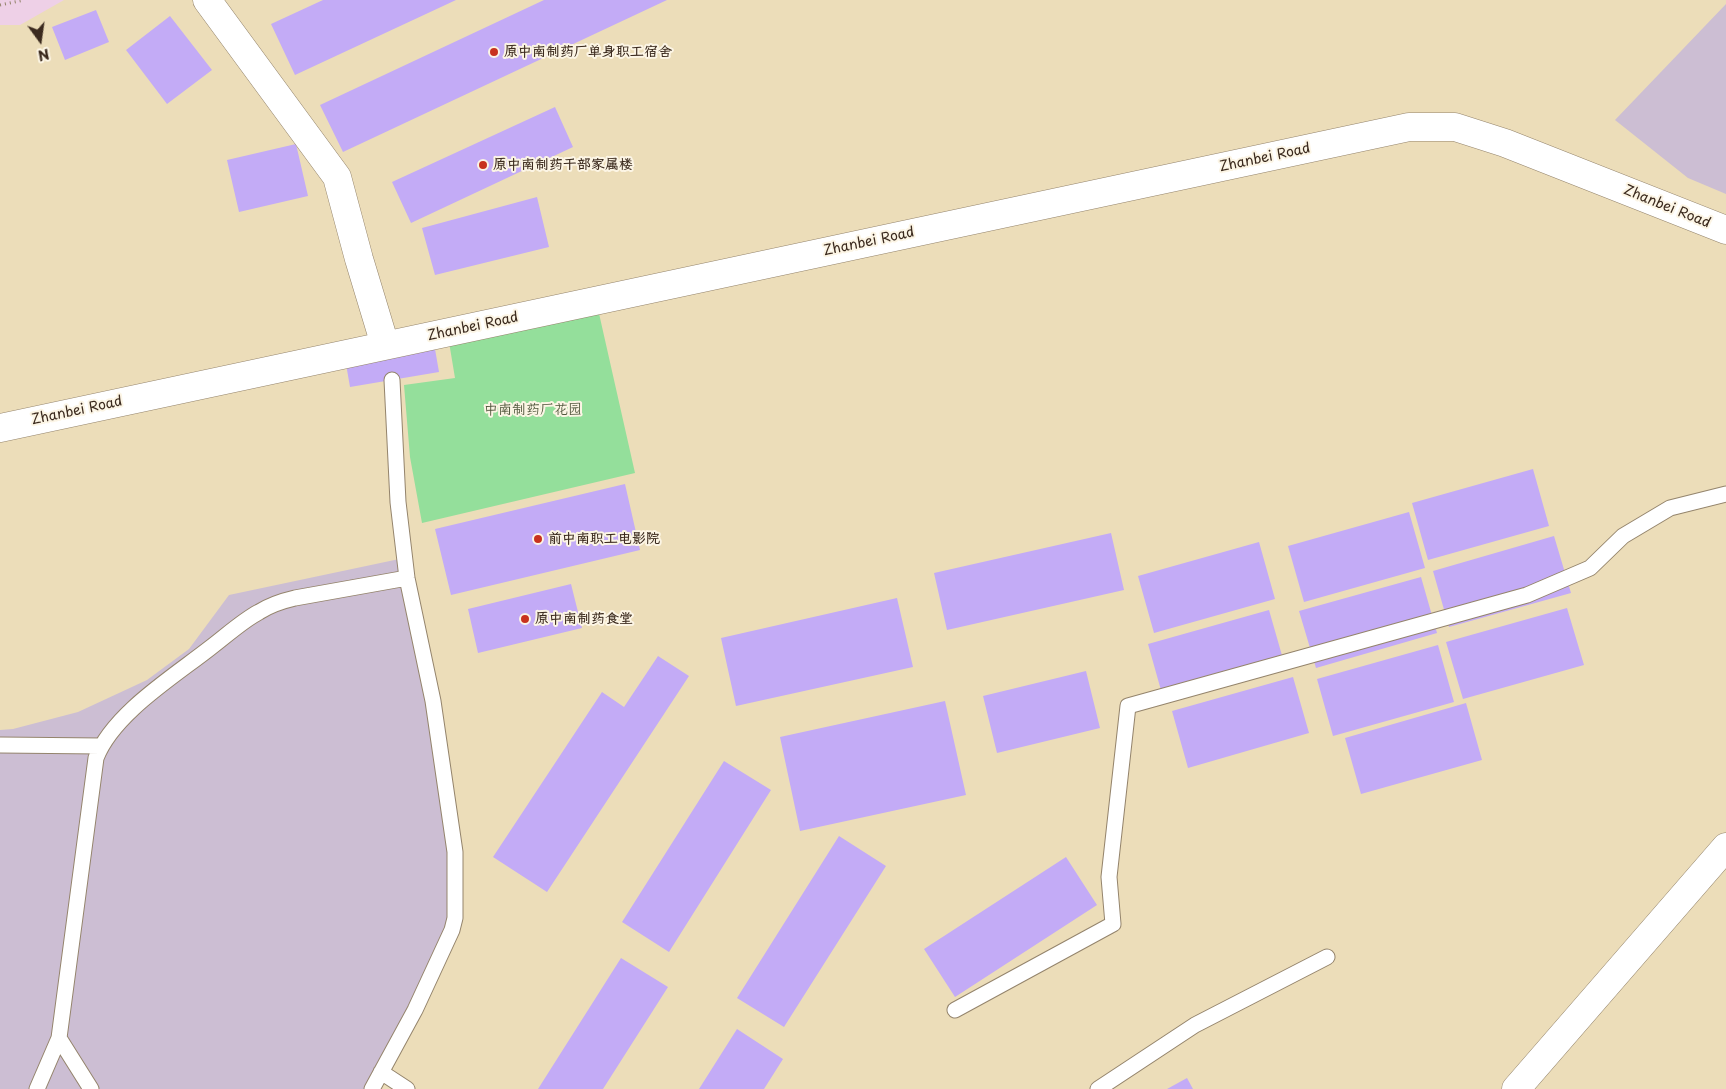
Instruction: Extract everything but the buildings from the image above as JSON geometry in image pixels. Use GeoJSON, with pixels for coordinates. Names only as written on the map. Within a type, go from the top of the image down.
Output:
{"type":"FeatureCollection","features":[{"type":"Feature","properties":{"kind":"street"},"geometry":{"type":"LineString","coordinates":[[207,0],[337,177],[359,259],[387,351]]}},
{"type":"Feature","properties":{"kind":"street","name":"Zhanbei Road"},"geometry":{"type":"LineString","coordinates":[[0,428],[387,351],[1409,127],[1455,127],[1497,140],[1726,230]]}},
{"type":"Feature","properties":{"kind":"street"},"geometry":{"type":"LineString","coordinates":[[1516,1089],[1726,847]]}},
{"type":"Feature","properties":{"kind":"lane"},"geometry":{"type":"LineString","coordinates":[[372,1089],[415,1010],[452,930],[455,918],[455,852],[433,701],[407,578],[398,502],[392,380]]}},
{"type":"Feature","properties":{"kind":"lane"},"geometry":{"type":"LineString","coordinates":[[955,1010],[1113,924],[1109,877],[1128,706],[1527,595],[1590,568],[1623,536],[1670,508],[1726,494]]}},
{"type":"Feature","properties":{"kind":"lane"},"geometry":{"type":"LineString","coordinates":[[37,1089],[59,1038],[96,758],[101,746],[116,726],[167,680],[258,612],[278,602],[294,598],[407,578]]}},
{"type":"Feature","properties":{"kind":"lane"},"geometry":{"type":"LineString","coordinates":[[0,745],[101,746]]}},
{"type":"Feature","properties":{"kind":"lane"},"geometry":{"type":"LineString","coordinates":[[1098,1089],[1195,1025],[1327,957]]}},
{"type":"Feature","properties":{"kind":"lane"},"geometry":{"type":"LineString","coordinates":[[59,1038],[91,1089]]}},
{"type":"Feature","properties":{"kind":"lane"},"geometry":{"type":"LineString","coordinates":[[381,1072],[407,1089]]}},
{"type":"Feature","properties":{"kind":"path"},"geometry":{"type":"LineString","coordinates":[[0,5],[24,0]]}},
{"type":"Feature","properties":{"kind":"shaded area"},"geometry":{"type":"Polygon","coordinates":[[[0,0],[64,0],[20,25],[0,25],[0,0]]]}},
{"type":"Feature","properties":{"kind":"shaded area"},"geometry":{"type":"Polygon","coordinates":[[[1726,4],[1726,194],[1688,178],[1615,120],[1726,4]]]}},
{"type":"Feature","properties":{"kind":"shaded area"},"geometry":{"type":"Polygon","coordinates":[[[404,558],[455,852],[452,930],[372,1089],[0,1089],[0,730],[13,729],[78,712],[147,680],[189,649],[229,595],[404,558]]]}},
{"type":"Feature","properties":{"kind":"green space","name":"中南制药厂花园"},"geometry":{"type":"Polygon","coordinates":[[[598,309],[635,473],[422,523],[410,457],[404,385],[455,378],[449,342],[598,309]]]}},
{"type":"Feature","properties":{"kind":"place","name":"原中南制药厂单身职工宿舍"},"geometry":{"type":"Point","coordinates":[494,52]}},
{"type":"Feature","properties":{"kind":"place","name":"原中南制药干部家属楼"},"geometry":{"type":"Point","coordinates":[483,165]}},
{"type":"Feature","properties":{"kind":"place","name":"前中南职工电影院"},"geometry":{"type":"Point","coordinates":[538,539]}},
{"type":"Feature","properties":{"kind":"place","name":"原中南制药食堂"},"geometry":{"type":"Point","coordinates":[525,619]}}]}
